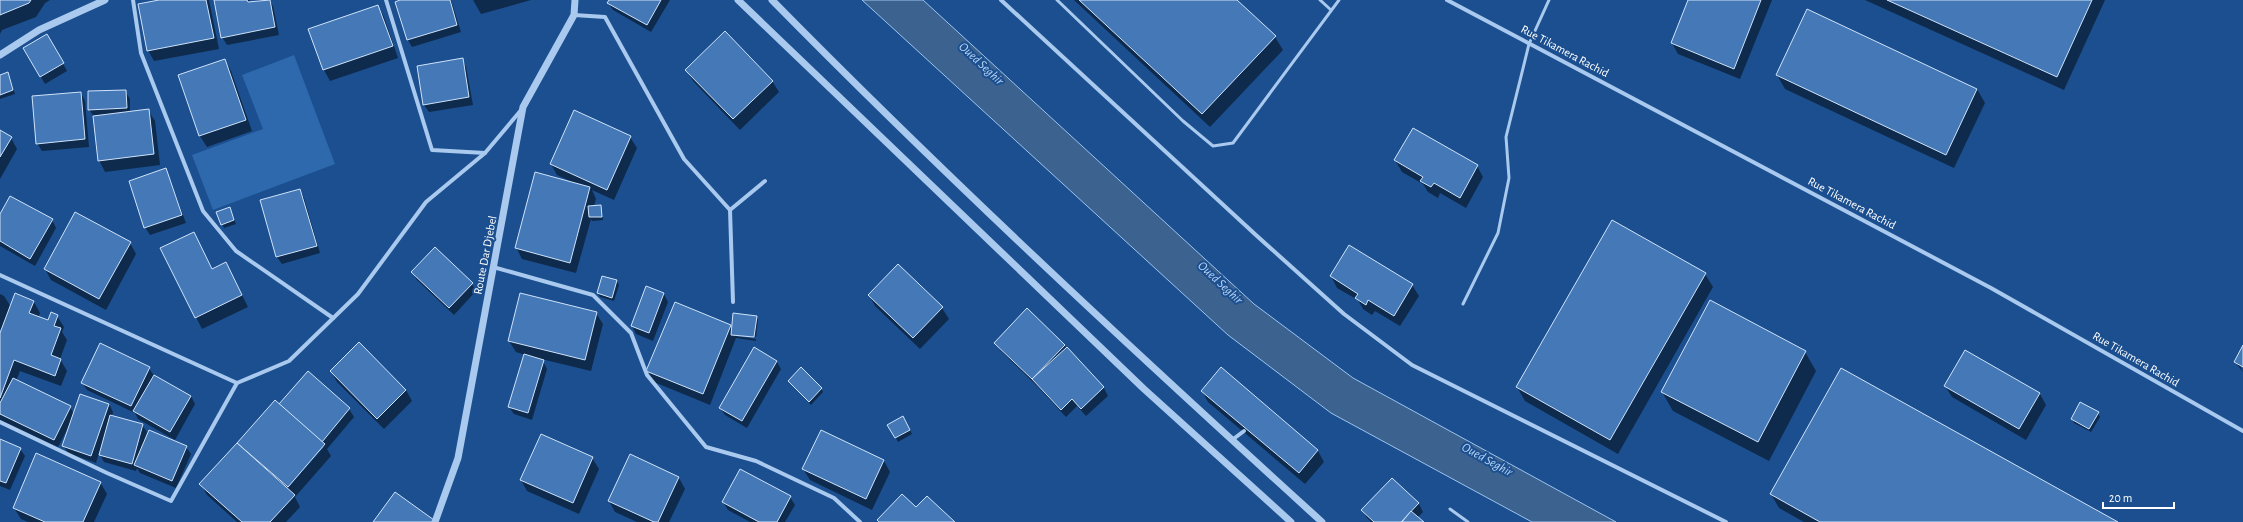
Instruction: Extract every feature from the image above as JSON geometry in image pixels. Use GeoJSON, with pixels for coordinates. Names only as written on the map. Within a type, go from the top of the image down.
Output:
{"type":"FeatureCollection","features":[{"type":"Feature","properties":{"kind":"street"},"geometry":{"type":"LineString","coordinates":[[0,55],[39,30],[105,0]]}},
{"type":"Feature","properties":{"kind":"street"},"geometry":{"type":"LineString","coordinates":[[133,0],[141,53],[203,212],[236,252],[332,318]]}},
{"type":"Feature","properties":{"kind":"street"},"geometry":{"type":"LineString","coordinates":[[386,0],[432,150],[485,153]]}},
{"type":"Feature","properties":{"kind":"street","name":"Route Dar Djebel"},"geometry":{"type":"LineString","coordinates":[[435,522],[458,458],[523,107],[574,15],[575,0]]}},
{"type":"Feature","properties":{"kind":"street"},"geometry":{"type":"LineString","coordinates":[[738,0],[1144,389],[1291,522]]}},
{"type":"Feature","properties":{"kind":"street"},"geometry":{"type":"LineString","coordinates":[[772,0],[889,119],[1232,440],[1322,522]]}},
{"type":"Feature","properties":{"kind":"street"},"geometry":{"type":"LineString","coordinates":[[1001,0],[1257,236],[1344,314],[1412,365],[1726,522]]}},
{"type":"Feature","properties":{"kind":"street","name":"Rue Tikamera Rachid"},"geometry":{"type":"LineString","coordinates":[[1447,0],[1991,288],[2243,431]]}},
{"type":"Feature","properties":{"kind":"street"},"geometry":{"type":"LineString","coordinates":[[574,15],[605,17],[684,159],[730,210],[732,302]]}},
{"type":"Feature","properties":{"kind":"street"},"geometry":{"type":"LineString","coordinates":[[0,422],[107,473],[171,501],[237,383],[289,361],[358,294],[426,202],[485,153],[523,107]]}},
{"type":"Feature","properties":{"kind":"street"},"geometry":{"type":"LineString","coordinates":[[730,210],[765,181]]}},
{"type":"Feature","properties":{"kind":"street"},"geometry":{"type":"LineString","coordinates":[[494,267],[593,296],[630,333],[647,376],[706,447],[756,461],[834,498],[860,522]]}},
{"type":"Feature","properties":{"kind":"street"},"geometry":{"type":"LineString","coordinates":[[0,275],[237,383]]}},
{"type":"Feature","properties":{"kind":"street"},"geometry":{"type":"LineString","coordinates":[[1232,440],[1244,430]]}},
{"type":"Feature","properties":{"kind":"lane"},"geometry":{"type":"LineString","coordinates":[[1056,0],[1183,121],[1213,146],[1233,143],[1339,0]]}},
{"type":"Feature","properties":{"kind":"lane"},"geometry":{"type":"LineString","coordinates":[[1320,0],[1331,10]]}},
{"type":"Feature","properties":{"kind":"lane"},"geometry":{"type":"LineString","coordinates":[[1463,304],[1498,233],[1509,178],[1506,137],[1529,44],[1549,0]]}},
{"type":"Feature","properties":{"kind":"lane"},"geometry":{"type":"LineString","coordinates":[[1450,509],[1468,522]]}},
{"type":"Feature","properties":{"kind":"shaded area"},"geometry":{"type":"Polygon","coordinates":[[[294,55],[335,164],[213,210],[192,155],[263,129],[242,75],[294,55]]]}},
{"type":"Feature","properties":{"kind":"water","name":"Oued Seghir"},"geometry":{"type":"Polygon","coordinates":[[[862,0],[923,0],[1254,304],[1353,378],[1616,522],[1532,522],[1331,413],[1228,335],[862,0]]]}},
{"type":"Feature","properties":{"kind":"building"},"geometry":{"type":"Polygon","coordinates":[[[0,0],[31,0],[29,3],[0,15],[0,0]]]}},
{"type":"Feature","properties":{"kind":"building"},"geometry":{"type":"Polygon","coordinates":[[[159,0],[206,0],[214,38],[147,51],[138,4],[159,0]]]}},
{"type":"Feature","properties":{"kind":"building"},"geometry":{"type":"Polygon","coordinates":[[[214,0],[247,0],[248,2],[270,0],[275,27],[221,38],[214,0]]]}},
{"type":"Feature","properties":{"kind":"building"},"geometry":{"type":"Polygon","coordinates":[[[400,0],[450,0],[457,25],[407,40],[395,2],[400,0]]]}},
{"type":"Feature","properties":{"kind":"building"},"geometry":{"type":"Polygon","coordinates":[[[609,0],[661,0],[647,25],[607,3],[609,0]]]}},
{"type":"Feature","properties":{"kind":"building"},"geometry":{"type":"Polygon","coordinates":[[[1079,0],[1237,0],[1276,36],[1202,114],[1079,0]]]}},
{"type":"Feature","properties":{"kind":"building"},"geometry":{"type":"Polygon","coordinates":[[[1688,0],[1761,0],[1734,69],[1671,43],[1688,0]]]}},
{"type":"Feature","properties":{"kind":"building"},"geometry":{"type":"Polygon","coordinates":[[[1887,0],[2092,0],[2057,77],[1887,0]]]}},
{"type":"Feature","properties":{"kind":"building"},"geometry":{"type":"Polygon","coordinates":[[[378,5],[393,46],[323,70],[308,29],[378,5]]]}},
{"type":"Feature","properties":{"kind":"building"},"geometry":{"type":"Polygon","coordinates":[[[1807,9],[1977,89],[1946,155],[1776,75],[1807,9]]]}},
{"type":"Feature","properties":{"kind":"building"},"geometry":{"type":"Polygon","coordinates":[[[725,31],[773,81],[733,119],[685,70],[725,31]]]}},
{"type":"Feature","properties":{"kind":"building"},"geometry":{"type":"Polygon","coordinates":[[[47,34],[64,63],[40,77],[23,48],[47,34]]]}},
{"type":"Feature","properties":{"kind":"building"},"geometry":{"type":"Polygon","coordinates":[[[463,58],[469,97],[423,105],[417,66],[463,58]]]}},
{"type":"Feature","properties":{"kind":"building"},"geometry":{"type":"Polygon","coordinates":[[[225,59],[246,120],[199,136],[178,75],[225,59]]]}},
{"type":"Feature","properties":{"kind":"building"},"geometry":{"type":"Polygon","coordinates":[[[8,72],[13,90],[0,95],[0,75],[8,72]]]}},
{"type":"Feature","properties":{"kind":"building"},"geometry":{"type":"Polygon","coordinates":[[[126,90],[127,108],[88,110],[88,91],[126,90]]]}},
{"type":"Feature","properties":{"kind":"building"},"geometry":{"type":"Polygon","coordinates":[[[81,92],[85,139],[36,144],[32,96],[81,92]]]}},
{"type":"Feature","properties":{"kind":"building"},"geometry":{"type":"Polygon","coordinates":[[[149,109],[154,154],[98,161],[93,116],[149,109]]]}},
{"type":"Feature","properties":{"kind":"building"},"geometry":{"type":"Polygon","coordinates":[[[574,110],[631,136],[607,190],[550,164],[574,110]]]}},
{"type":"Feature","properties":{"kind":"building"},"geometry":{"type":"Polygon","coordinates":[[[1413,128],[1478,165],[1460,198],[1434,183],[1431,187],[1420,181],[1423,177],[1394,160],[1413,128]]]}},
{"type":"Feature","properties":{"kind":"building"},"geometry":{"type":"Polygon","coordinates":[[[0,130],[12,137],[0,157],[0,130]]]}},
{"type":"Feature","properties":{"kind":"building"},"geometry":{"type":"Polygon","coordinates":[[[166,168],[182,215],[144,228],[129,181],[166,168]]]}},
{"type":"Feature","properties":{"kind":"building"},"geometry":{"type":"Polygon","coordinates":[[[535,172],[590,187],[570,263],[515,248],[535,172]]]}},
{"type":"Feature","properties":{"kind":"building"},"geometry":{"type":"Polygon","coordinates":[[[300,189],[317,246],[276,257],[260,200],[300,189]]]}},
{"type":"Feature","properties":{"kind":"building"},"geometry":{"type":"Polygon","coordinates":[[[10,196],[53,219],[30,259],[0,241],[0,214],[10,196]]]}},
{"type":"Feature","properties":{"kind":"building"},"geometry":{"type":"Polygon","coordinates":[[[601,205],[602,217],[589,217],[588,206],[601,205]]]}},
{"type":"Feature","properties":{"kind":"building"},"geometry":{"type":"Polygon","coordinates":[[[230,207],[234,220],[221,225],[216,212],[230,207]]]}},
{"type":"Feature","properties":{"kind":"building"},"geometry":{"type":"Polygon","coordinates":[[[75,212],[131,242],[99,299],[44,269],[75,212]]]}},
{"type":"Feature","properties":{"kind":"building"},"geometry":{"type":"Polygon","coordinates":[[[1612,220],[1706,273],[1610,440],[1516,387],[1612,220]]]}},
{"type":"Feature","properties":{"kind":"building"},"geometry":{"type":"Polygon","coordinates":[[[194,232],[212,269],[226,262],[242,295],[195,318],[160,248],[194,232]]]}},
{"type":"Feature","properties":{"kind":"building"},"geometry":{"type":"Polygon","coordinates":[[[1349,245],[1413,284],[1394,316],[1368,300],[1366,305],[1355,298],[1358,294],[1330,276],[1349,245]]]}},
{"type":"Feature","properties":{"kind":"building"},"geometry":{"type":"Polygon","coordinates":[[[435,247],[473,283],[449,308],[411,272],[435,247]]]}},
{"type":"Feature","properties":{"kind":"building"},"geometry":{"type":"Polygon","coordinates":[[[898,264],[943,307],[913,338],[868,295],[898,264]]]}},
{"type":"Feature","properties":{"kind":"building"},"geometry":{"type":"Polygon","coordinates":[[[602,276],[617,280],[612,298],[597,293],[602,276]]]}},
{"type":"Feature","properties":{"kind":"building"},"geometry":{"type":"Polygon","coordinates":[[[646,286],[664,293],[649,333],[631,326],[646,286]]]}},
{"type":"Feature","properties":{"kind":"building"},"geometry":{"type":"Polygon","coordinates":[[[15,293],[34,301],[29,313],[48,320],[51,312],[58,315],[54,326],[61,328],[51,355],[61,359],[55,376],[14,360],[0,398],[0,333],[15,293]]]}},
{"type":"Feature","properties":{"kind":"building"},"geometry":{"type":"Polygon","coordinates":[[[520,293],[597,312],[585,360],[508,341],[520,293]]]}},
{"type":"Feature","properties":{"kind":"building"},"geometry":{"type":"Polygon","coordinates":[[[1710,300],[1806,351],[1758,442],[1661,392],[1710,300]]]}},
{"type":"Feature","properties":{"kind":"building"},"geometry":{"type":"Polygon","coordinates":[[[675,302],[731,325],[703,394],[646,371],[675,302]]]}},
{"type":"Feature","properties":{"kind":"building"},"geometry":{"type":"Polygon","coordinates":[[[1027,308],[1065,345],[1032,379],[994,343],[1027,308]]]}},
{"type":"Feature","properties":{"kind":"building"},"geometry":{"type":"Polygon","coordinates":[[[733,313],[757,316],[754,337],[731,335],[733,313]]]}},
{"type":"Feature","properties":{"kind":"building"},"geometry":{"type":"Polygon","coordinates":[[[359,342],[406,390],[377,419],[330,371],[359,342]]]}},
{"type":"Feature","properties":{"kind":"building"},"geometry":{"type":"Polygon","coordinates":[[[100,343],[150,367],[131,406],[81,383],[100,343]]]}},
{"type":"Feature","properties":{"kind":"building"},"geometry":{"type":"Polygon","coordinates":[[[2243,345],[2243,367],[2234,362],[2243,345]]]}},
{"type":"Feature","properties":{"kind":"building"},"geometry":{"type":"Polygon","coordinates":[[[754,347],[777,361],[742,421],[719,408],[754,347]]]}},
{"type":"Feature","properties":{"kind":"building"},"geometry":{"type":"Polygon","coordinates":[[[1067,347],[1104,387],[1081,409],[1072,399],[1061,410],[1032,379],[1067,347]]]}},
{"type":"Feature","properties":{"kind":"building"},"geometry":{"type":"Polygon","coordinates":[[[1965,350],[2040,393],[2019,429],[1944,386],[1965,350]]]}},
{"type":"Feature","properties":{"kind":"building"},"geometry":{"type":"Polygon","coordinates":[[[524,354],[544,360],[528,413],[508,407],[524,354]]]}},
{"type":"Feature","properties":{"kind":"building"},"geometry":{"type":"Polygon","coordinates":[[[801,367],[822,388],[809,402],[788,381],[801,367]]]}},
{"type":"Feature","properties":{"kind":"building"},"geometry":{"type":"Polygon","coordinates":[[[1221,367],[1318,450],[1299,473],[1201,391],[1221,367]]]}},
{"type":"Feature","properties":{"kind":"building"},"geometry":{"type":"Polygon","coordinates":[[[1841,368],[2118,522],[1820,522],[1770,494],[1841,368]]]}},
{"type":"Feature","properties":{"kind":"building"},"geometry":{"type":"Polygon","coordinates":[[[308,371],[350,408],[322,442],[279,404],[308,371]]]}},
{"type":"Feature","properties":{"kind":"building"},"geometry":{"type":"Polygon","coordinates":[[[154,375],[191,396],[170,432],[133,411],[154,375]]]}},
{"type":"Feature","properties":{"kind":"building"},"geometry":{"type":"Polygon","coordinates":[[[13,378],[71,406],[54,440],[0,414],[0,403],[13,378]]]}},
{"type":"Feature","properties":{"kind":"building"},"geometry":{"type":"Polygon","coordinates":[[[80,394],[109,404],[91,456],[62,446],[80,394]]]}},
{"type":"Feature","properties":{"kind":"building"},"geometry":{"type":"Polygon","coordinates":[[[275,400],[325,444],[288,487],[237,443],[275,400]]]}},
{"type":"Feature","properties":{"kind":"building"},"geometry":{"type":"Polygon","coordinates":[[[2080,402],[2099,412],[2089,429],[2071,419],[2080,402]]]}},
{"type":"Feature","properties":{"kind":"building"},"geometry":{"type":"Polygon","coordinates":[[[110,415],[143,424],[132,464],[99,455],[110,415]]]}},
{"type":"Feature","properties":{"kind":"building"},"geometry":{"type":"Polygon","coordinates":[[[903,416],[910,430],[895,438],[887,425],[903,416]]]}},
{"type":"Feature","properties":{"kind":"building"},"geometry":{"type":"Polygon","coordinates":[[[149,430],[187,446],[172,481],[134,465],[149,430]]]}},
{"type":"Feature","properties":{"kind":"building"},"geometry":{"type":"Polygon","coordinates":[[[821,430],[884,460],[866,499],[802,469],[821,430]]]}},
{"type":"Feature","properties":{"kind":"building"},"geometry":{"type":"Polygon","coordinates":[[[541,434],[593,457],[573,503],[520,480],[541,434]]]}},
{"type":"Feature","properties":{"kind":"building"},"geometry":{"type":"Polygon","coordinates":[[[0,439],[21,448],[6,483],[0,481],[0,439]]]}},
{"type":"Feature","properties":{"kind":"building"},"geometry":{"type":"Polygon","coordinates":[[[237,443],[295,495],[270,522],[242,522],[199,484],[237,443]]]}},
{"type":"Feature","properties":{"kind":"building"},"geometry":{"type":"Polygon","coordinates":[[[36,453],[101,482],[83,522],[45,522],[13,508],[36,453]]]}},
{"type":"Feature","properties":{"kind":"building"},"geometry":{"type":"Polygon","coordinates":[[[630,454],[679,477],[658,522],[654,522],[608,501],[630,454]]]}},
{"type":"Feature","properties":{"kind":"building"},"geometry":{"type":"Polygon","coordinates":[[[740,469],[791,496],[777,522],[759,522],[722,502],[740,469]]]}},
{"type":"Feature","properties":{"kind":"building"},"geometry":{"type":"Polygon","coordinates":[[[1392,478],[1419,503],[1401,522],[1374,522],[1361,510],[1392,478]]]}},
{"type":"Feature","properties":{"kind":"building"},"geometry":{"type":"Polygon","coordinates":[[[395,492],[434,520],[433,522],[373,522],[395,492]]]}},
{"type":"Feature","properties":{"kind":"building"},"geometry":{"type":"Polygon","coordinates":[[[902,494],[916,507],[927,496],[955,522],[879,522],[877,520],[902,494]]]}},
{"type":"Feature","properties":{"kind":"building"},"geometry":{"type":"Polygon","coordinates":[[[1411,511],[1424,522],[1402,522],[1411,511]]]}}]}
